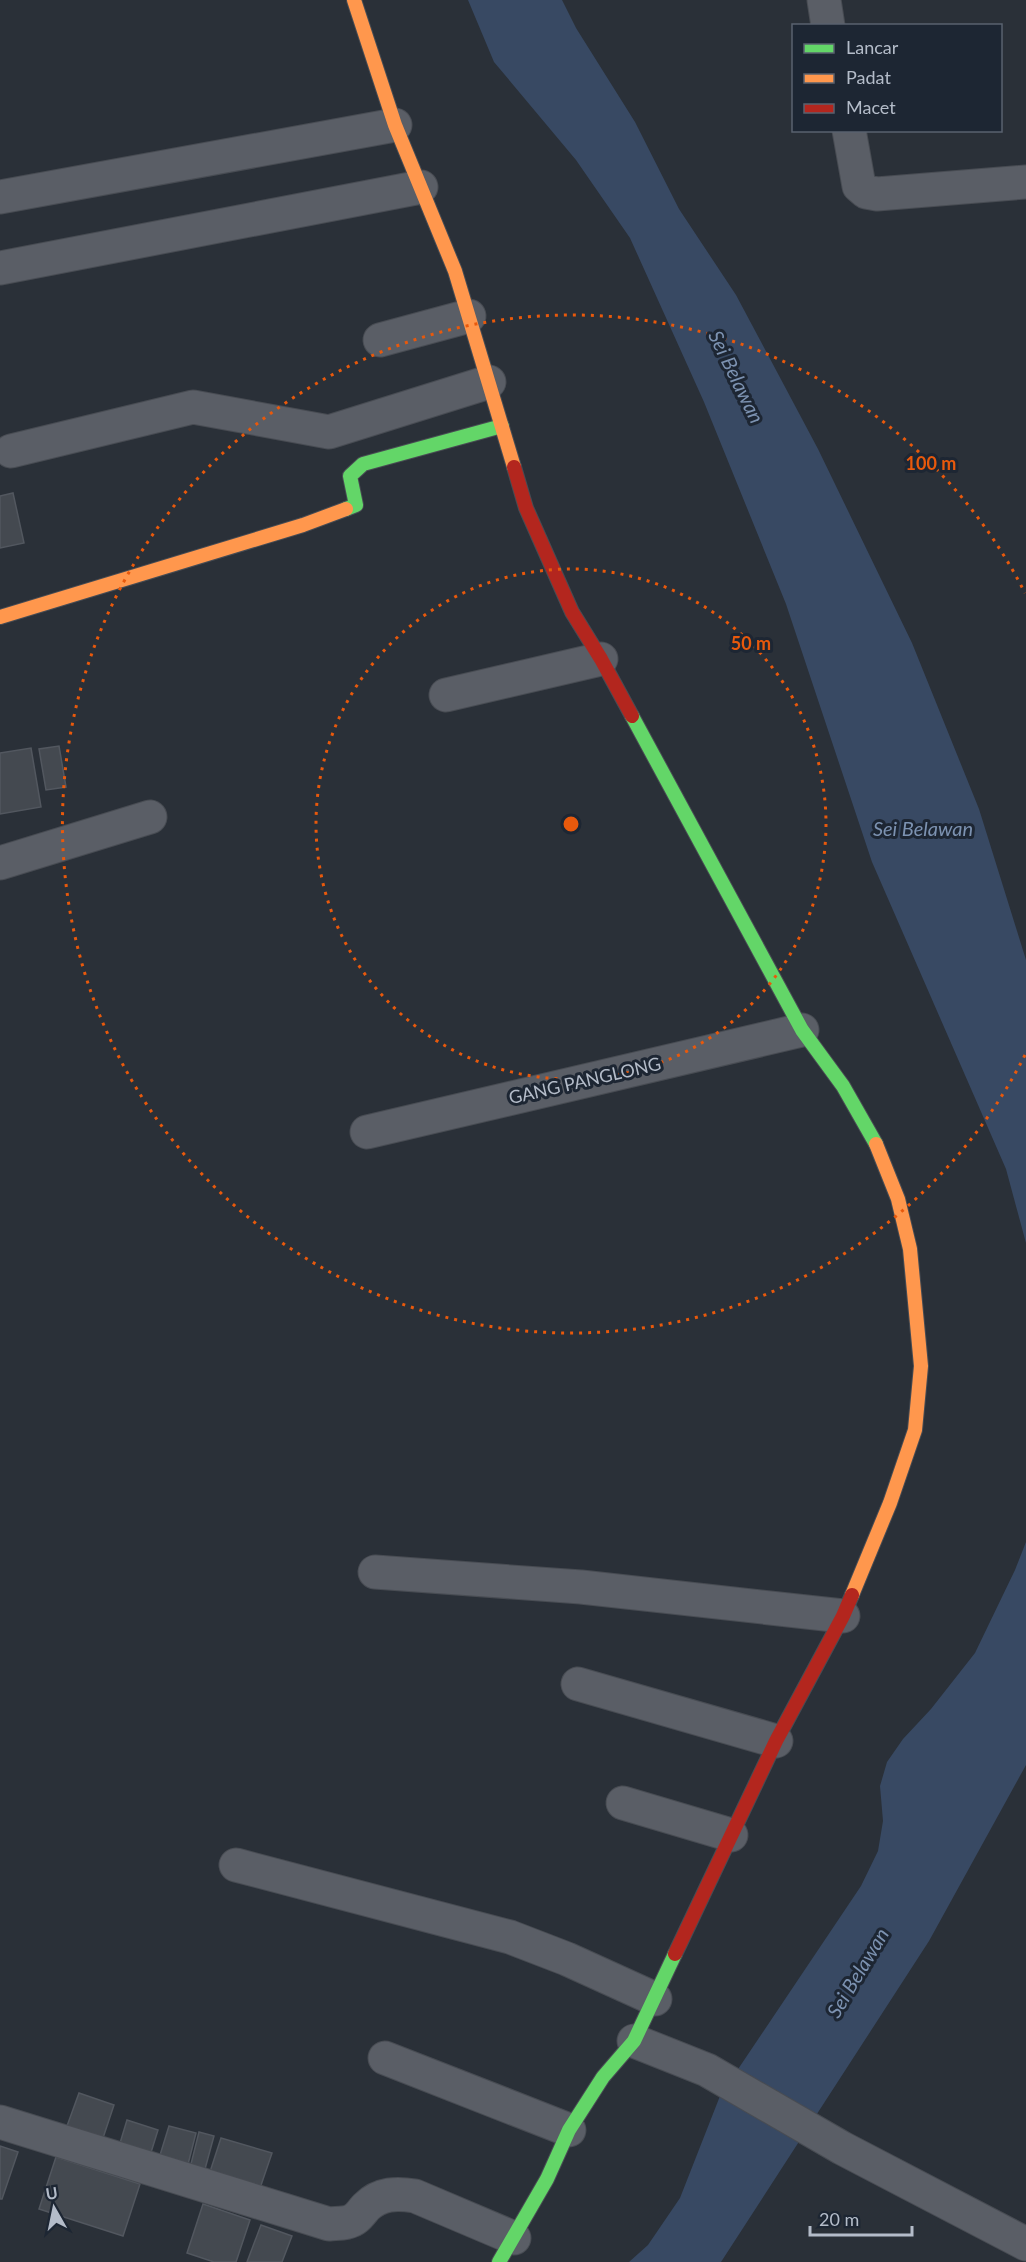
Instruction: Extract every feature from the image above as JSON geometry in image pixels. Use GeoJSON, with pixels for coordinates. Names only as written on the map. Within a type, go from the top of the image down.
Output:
{"type":"FeatureCollection","features":[{"type":"Feature","properties":{"kind":"street"},"geometry":{"type":"LineString","coordinates":[[0,2122],[329,2224],[346,2223],[357,2217],[376,2199],[390,2194],[415,2196],[507,2250],[547,2179],[568,2130],[603,2077],[634,2041],[655,1999],[776,1741],[843,1616],[890,1503],[915,1430],[921,1366],[910,1249],[898,1199],[875,1143],[843,1086],[802,1030],[601,659],[572,612],[547,559],[526,508],[454,271],[395,125],[354,0]]}},
{"type":"Feature","properties":{"kind":"street"},"geometry":{"type":"LineString","coordinates":[[824,0],[828,24]]}},
{"type":"Feature","properties":{"kind":"street"},"geometry":{"type":"LineString","coordinates":[[0,197],[395,125]]}},
{"type":"Feature","properties":{"kind":"street"},"geometry":{"type":"LineString","coordinates":[[849,132],[859,186],[866,192],[877,195],[1026,182]]}},
{"type":"Feature","properties":{"kind":"street"},"geometry":{"type":"LineString","coordinates":[[0,268],[421,187]]}},
{"type":"Feature","properties":{"kind":"street"},"geometry":{"type":"LineString","coordinates":[[380,340],[469,316]]}},
{"type":"Feature","properties":{"kind":"street"},"geometry":{"type":"LineString","coordinates":[[10,451],[193,407],[329,432],[489,382]]}},
{"type":"Feature","properties":{"kind":"street"},"geometry":{"type":"LineString","coordinates":[[0,617],[303,525],[356,505],[350,476],[363,464],[502,426]]}},
{"type":"Feature","properties":{"kind":"street"},"geometry":{"type":"LineString","coordinates":[[446,695],[601,659]]}},
{"type":"Feature","properties":{"kind":"street"},"geometry":{"type":"LineString","coordinates":[[0,863],[150,816]]}},
{"type":"Feature","properties":{"kind":"street","name":"GANG PANGLONG"},"geometry":{"type":"LineString","coordinates":[[368,1131],[802,1030]]}},
{"type":"Feature","properties":{"kind":"street"},"geometry":{"type":"LineString","coordinates":[[375,1572],[580,1587],[843,1616]]}},
{"type":"Feature","properties":{"kind":"street"},"geometry":{"type":"LineString","coordinates":[[578,1684],[776,1741]]}},
{"type":"Feature","properties":{"kind":"street"},"geometry":{"type":"LineString","coordinates":[[623,1803],[732,1835]]}},
{"type":"Feature","properties":{"kind":"street"},"geometry":{"type":"LineString","coordinates":[[236,1865],[510,1937],[655,1999]]}},
{"type":"Feature","properties":{"kind":"street"},"geometry":{"type":"LineString","coordinates":[[634,2041],[707,2070],[842,2148],[1026,2244]]}},
{"type":"Feature","properties":{"kind":"street"},"geometry":{"type":"LineString","coordinates":[[385,2058],[568,2130]]}},
{"type":"Feature","properties":{"kind":"water","name":"Sei Belawan"},"geometry":{"type":"Polygon","coordinates":[[[468,0],[562,0],[576,28],[635,122],[679,209],[736,295],[818,449],[912,643],[979,809],[1026,960],[1026,1243],[1006,1169],[872,862],[786,604],[704,402],[630,238],[576,160],[494,62],[468,0]]]}},
{"type":"Feature","properties":{"kind":"water","name":"Sei Belawan"},"geometry":{"type":"Polygon","coordinates":[[[1026,1542],[1026,1765],[929,1941],[721,2262],[629,2262],[648,2245],[680,2198],[720,2096],[861,1886],[878,1851],[883,1821],[880,1786],[887,1762],[903,1739],[931,1709],[975,1653],[1026,1542]]]}},
{"type":"Feature","properties":{"kind":"building"},"geometry":{"type":"Polygon","coordinates":[[[13,493],[24,543],[0,548],[0,496],[13,493]]]}},
{"type":"Feature","properties":{"kind":"building"},"geometry":{"type":"Polygon","coordinates":[[[59,746],[66,787],[46,790],[39,749],[59,746]]]}},
{"type":"Feature","properties":{"kind":"building"},"geometry":{"type":"Polygon","coordinates":[[[31,748],[41,807],[0,814],[0,753],[31,748]]]}},
{"type":"Feature","properties":{"kind":"building"},"geometry":{"type":"Polygon","coordinates":[[[79,2093],[114,2105],[99,2150],[63,2137],[79,2093]]]}},
{"type":"Feature","properties":{"kind":"building"},"geometry":{"type":"Polygon","coordinates":[[[127,2120],[158,2130],[148,2162],[117,2153],[127,2120]]]}},
{"type":"Feature","properties":{"kind":"building"},"geometry":{"type":"Polygon","coordinates":[[[169,2126],[196,2133],[185,2176],[156,2168],[169,2126]]]}},
{"type":"Feature","properties":{"kind":"building"},"geometry":{"type":"Polygon","coordinates":[[[199,2132],[214,2136],[202,2180],[188,2176],[199,2132]]]}},
{"type":"Feature","properties":{"kind":"building"},"geometry":{"type":"Polygon","coordinates":[[[221,2138],[272,2153],[257,2197],[207,2181],[221,2138]]]}},
{"type":"Feature","properties":{"kind":"building"},"geometry":{"type":"Polygon","coordinates":[[[0,2146],[18,2152],[2,2199],[0,2199],[0,2146]]]}},
{"type":"Feature","properties":{"kind":"building"},"geometry":{"type":"Polygon","coordinates":[[[56,2157],[140,2184],[123,2236],[39,2209],[56,2157]]]}},
{"type":"Feature","properties":{"kind":"building"},"geometry":{"type":"Polygon","coordinates":[[[203,2204],[250,2220],[236,2262],[214,2262],[187,2253],[203,2204]]]}},
{"type":"Feature","properties":{"kind":"building"},"geometry":{"type":"Polygon","coordinates":[[[261,2225],[292,2236],[282,2262],[247,2262],[261,2225]]]}},
{"type":"Feature","properties":{"kind":"traffic: fast"},"geometry":{"type":"LineString","coordinates":[[346,509],[356,505],[350,476],[363,464],[502,426]]}},
{"type":"Feature","properties":{"kind":"traffic: fast"},"geometry":{"type":"LineString","coordinates":[[632,716],[802,1030],[843,1086],[876,1144]]}},
{"type":"Feature","properties":{"kind":"traffic: fast"},"geometry":{"type":"LineString","coordinates":[[499,2262],[547,2179],[569,2130],[603,2077],[634,2041],[675,1954]]}},
{"type":"Feature","properties":{"kind":"traffic: slow"},"geometry":{"type":"LineString","coordinates":[[354,0],[395,125],[455,271],[514,467]]}},
{"type":"Feature","properties":{"kind":"traffic: slow"},"geometry":{"type":"LineString","coordinates":[[0,617],[303,525],[346,509]]}},
{"type":"Feature","properties":{"kind":"traffic: slow"},"geometry":{"type":"LineString","coordinates":[[852,1595],[890,1503],[915,1430],[921,1366],[910,1249],[898,1199],[876,1144]]}},
{"type":"Feature","properties":{"kind":"traffic: jam"},"geometry":{"type":"LineString","coordinates":[[514,467],[526,508],[572,612],[632,716]]}},
{"type":"Feature","properties":{"kind":"traffic: jam"},"geometry":{"type":"LineString","coordinates":[[675,1954],[776,1741],[852,1595]]}}]}
